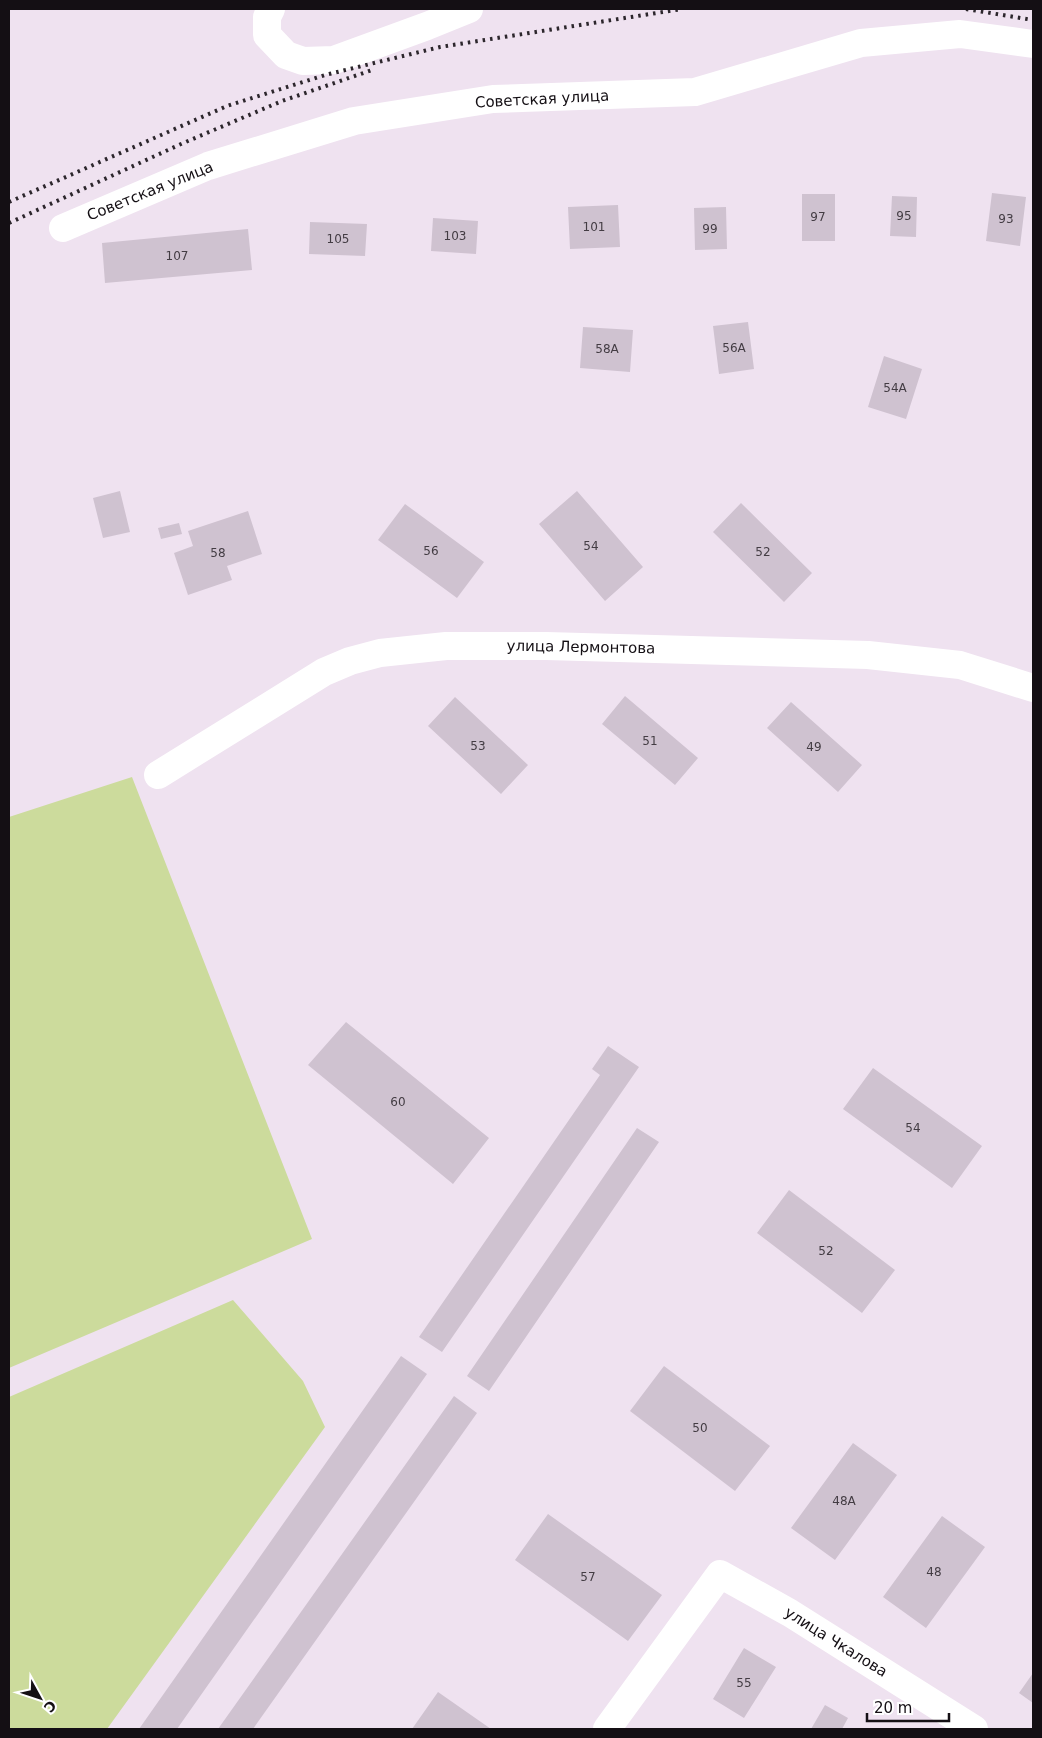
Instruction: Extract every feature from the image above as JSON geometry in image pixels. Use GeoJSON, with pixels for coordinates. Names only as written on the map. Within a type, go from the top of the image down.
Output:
{"type":"FeatureCollection","features":[{"type":"Feature","properties":{"kind":"street"},"geometry":{"type":"LineString","coordinates":[[272,9],[267,17],[267,35],[286,55],[303,61],[334,60],[469,9]]}},
{"type":"Feature","properties":{"kind":"street","name":"Советская улица"},"geometry":{"type":"LineString","coordinates":[[63,228],[208,166],[354,121],[493,99],[695,92],[862,43],[960,34],[1033,44]]}},
{"type":"Feature","properties":{"kind":"street","name":"улица Лермонтова"},"geometry":{"type":"LineString","coordinates":[[158,775],[324,672],[350,661],[380,653],[446,646],[546,646],[868,655],[960,665],[1033,688]]}},
{"type":"Feature","properties":{"kind":"street","name":"улица Чкалова"},"geometry":{"type":"LineString","coordinates":[[607,1729],[720,1574],[790,1613],[974,1729]]}},
{"type":"Feature","properties":{"kind":"green space"},"geometry":{"type":"Polygon","coordinates":[[[132,777],[312,1239],[9,1368],[9,817],[132,777]]]}},
{"type":"Feature","properties":{"kind":"green space"},"geometry":{"type":"Polygon","coordinates":[[[233,1300],[303,1381],[325,1427],[107,1729],[9,1729],[9,1397],[233,1300]]]}},
{"type":"Feature","properties":{"kind":"building"},"geometry":{"type":"Polygon","coordinates":[[[992,193],[1026,197],[1020,246],[986,241],[992,193]]]}},
{"type":"Feature","properties":{"kind":"building"},"geometry":{"type":"Polygon","coordinates":[[[802,194],[835,194],[835,241],[802,241],[802,194]]]}},
{"type":"Feature","properties":{"kind":"building"},"geometry":{"type":"Polygon","coordinates":[[[892,196],[917,197],[916,237],[890,236],[892,196]]]}},
{"type":"Feature","properties":{"kind":"building"},"geometry":{"type":"Polygon","coordinates":[[[618,205],[620,247],[570,249],[568,207],[618,205]]]}},
{"type":"Feature","properties":{"kind":"building"},"geometry":{"type":"Polygon","coordinates":[[[726,207],[727,249],[695,250],[694,208],[726,207]]]}},
{"type":"Feature","properties":{"kind":"building"},"geometry":{"type":"Polygon","coordinates":[[[433,218],[478,221],[476,254],[431,251],[433,218]]]}},
{"type":"Feature","properties":{"kind":"building"},"geometry":{"type":"Polygon","coordinates":[[[310,222],[367,224],[365,256],[309,254],[310,222]]]}},
{"type":"Feature","properties":{"kind":"building"},"geometry":{"type":"Polygon","coordinates":[[[248,229],[252,270],[105,283],[102,243],[248,229]]]}},
{"type":"Feature","properties":{"kind":"building"},"geometry":{"type":"Polygon","coordinates":[[[748,322],[754,369],[719,374],[713,326],[748,322]]]}},
{"type":"Feature","properties":{"kind":"building"},"geometry":{"type":"Polygon","coordinates":[[[583,327],[633,330],[630,372],[580,368],[583,327]]]}},
{"type":"Feature","properties":{"kind":"building"},"geometry":{"type":"Polygon","coordinates":[[[884,356],[922,369],[906,419],[868,407],[884,356]]]}},
{"type":"Feature","properties":{"kind":"building"},"geometry":{"type":"Polygon","coordinates":[[[120,491],[130,532],[103,538],[93,498],[120,491]]]}},
{"type":"Feature","properties":{"kind":"building"},"geometry":{"type":"Polygon","coordinates":[[[577,491],[643,567],[605,601],[539,524],[577,491]]]}},
{"type":"Feature","properties":{"kind":"building"},"geometry":{"type":"Polygon","coordinates":[[[741,503],[812,573],[784,602],[713,532],[741,503]]]}},
{"type":"Feature","properties":{"kind":"building"},"geometry":{"type":"Polygon","coordinates":[[[405,504],[484,562],[457,598],[378,540],[405,504]]]}},
{"type":"Feature","properties":{"kind":"building"},"geometry":{"type":"Polygon","coordinates":[[[248,511],[262,554],[227,566],[232,580],[188,595],[174,553],[193,546],[188,531],[248,511]]]}},
{"type":"Feature","properties":{"kind":"building"},"geometry":{"type":"Polygon","coordinates":[[[179,523],[182,534],[161,539],[158,528],[179,523]]]}},
{"type":"Feature","properties":{"kind":"building"},"geometry":{"type":"Polygon","coordinates":[[[625,696],[698,758],[675,785],[602,724],[625,696]]]}},
{"type":"Feature","properties":{"kind":"building"},"geometry":{"type":"Polygon","coordinates":[[[455,697],[528,765],[501,794],[428,726],[455,697]]]}},
{"type":"Feature","properties":{"kind":"building"},"geometry":{"type":"Polygon","coordinates":[[[791,702],[862,765],[838,792],[767,728],[791,702]]]}},
{"type":"Feature","properties":{"kind":"building"},"geometry":{"type":"Polygon","coordinates":[[[346,1022],[489,1138],[453,1184],[308,1065],[346,1022]]]}},
{"type":"Feature","properties":{"kind":"building"},"geometry":{"type":"Polygon","coordinates":[[[608,1046],[639,1067],[442,1352],[419,1337],[600,1075],[592,1069],[608,1046]]]}},
{"type":"Feature","properties":{"kind":"building"},"geometry":{"type":"Polygon","coordinates":[[[873,1068],[982,1146],[952,1188],[843,1109],[873,1068]]]}},
{"type":"Feature","properties":{"kind":"building"},"geometry":{"type":"Polygon","coordinates":[[[637,1128],[659,1142],[489,1391],[467,1376],[637,1128]]]}},
{"type":"Feature","properties":{"kind":"building"},"geometry":{"type":"Polygon","coordinates":[[[789,1190],[895,1270],[862,1313],[757,1233],[789,1190]]]}},
{"type":"Feature","properties":{"kind":"building"},"geometry":{"type":"Polygon","coordinates":[[[401,1356],[427,1374],[177,1729],[139,1729],[401,1356]]]}},
{"type":"Feature","properties":{"kind":"building"},"geometry":{"type":"Polygon","coordinates":[[[664,1366],[770,1446],[735,1491],[630,1411],[664,1366]]]}},
{"type":"Feature","properties":{"kind":"building"},"geometry":{"type":"Polygon","coordinates":[[[454,1396],[477,1413],[253,1729],[218,1729],[454,1396]]]}},
{"type":"Feature","properties":{"kind":"building"},"geometry":{"type":"Polygon","coordinates":[[[853,1443],[897,1475],[835,1560],[791,1528],[853,1443]]]}},
{"type":"Feature","properties":{"kind":"building"},"geometry":{"type":"Polygon","coordinates":[[[548,1514],[662,1595],[628,1641],[515,1560],[548,1514]]]}},
{"type":"Feature","properties":{"kind":"building"},"geometry":{"type":"Polygon","coordinates":[[[942,1516],[985,1547],[926,1628],[883,1597],[942,1516]]]}},
{"type":"Feature","properties":{"kind":"building"},"geometry":{"type":"Polygon","coordinates":[[[744,1648],[776,1667],[744,1718],[713,1699],[744,1648]]]}},
{"type":"Feature","properties":{"kind":"building"},"geometry":{"type":"Polygon","coordinates":[[[1033,1673],[1033,1703],[1019,1693],[1033,1673]]]}},
{"type":"Feature","properties":{"kind":"building"},"geometry":{"type":"Polygon","coordinates":[[[438,1692],[491,1729],[412,1729],[438,1692]]]}},
{"type":"Feature","properties":{"kind":"building"},"geometry":{"type":"Polygon","coordinates":[[[825,1705],[848,1718],[842,1729],[811,1729],[825,1705]]]}},
{"type":"Feature","properties":{"kind":"railway"},"geometry":{"type":"LineString","coordinates":[[9,202],[227,106],[325,75],[440,47],[682,9]]}},
{"type":"Feature","properties":{"kind":"railway"},"geometry":{"type":"LineString","coordinates":[[966,9],[1033,20]]}},
{"type":"Feature","properties":{"kind":"railway"},"geometry":{"type":"LineString","coordinates":[[9,223],[181,144],[282,101],[375,69]]}}]}
